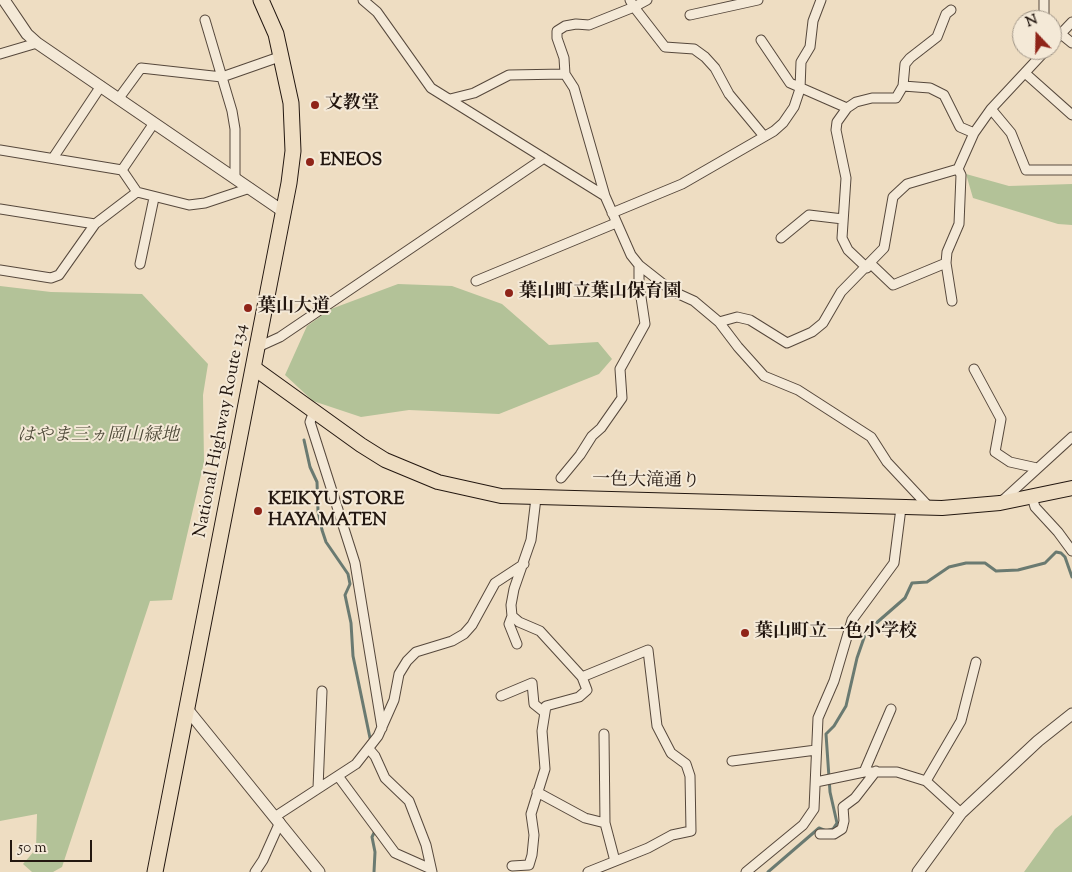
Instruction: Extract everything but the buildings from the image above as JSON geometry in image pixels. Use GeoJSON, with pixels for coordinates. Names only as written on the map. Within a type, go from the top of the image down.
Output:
{"type":"FeatureCollection","features":[{"type":"Feature","properties":{"kind":"highway","name":"National Highway Route 134"},"geometry":{"type":"LineString","coordinates":[[155,872],[284,212],[293,151],[291,102],[282,56],[276,34],[261,0]]}},
{"type":"Feature","properties":{"kind":"main road","name":"一色大滝通り"},"geometry":{"type":"LineString","coordinates":[[254,368],[362,445],[410,471],[438,482],[476,492],[536,498],[930,508],[1000,503],[1072,488]]}},
{"type":"Feature","properties":{"kind":"street"},"geometry":{"type":"LineString","coordinates":[[4,0],[27,34],[37,43],[284,212]]}},
{"type":"Feature","properties":{"kind":"street"},"geometry":{"type":"LineString","coordinates":[[363,0],[377,12],[431,88],[605,196]]}},
{"type":"Feature","properties":{"kind":"street"},"geometry":{"type":"LineString","coordinates":[[377,12],[378,0]]}},
{"type":"Feature","properties":{"kind":"street"},"geometry":{"type":"LineString","coordinates":[[647,0],[632,3],[589,25],[576,24],[565,26],[557,31],[557,38],[564,58],[565,74],[574,88],[605,196],[616,223],[639,265],[672,291],[694,301],[720,322],[738,347],[764,376],[798,390],[871,437],[887,462],[930,508]]}},
{"type":"Feature","properties":{"kind":"street"},"geometry":{"type":"LineString","coordinates":[[690,15],[758,0]]}},
{"type":"Feature","properties":{"kind":"street"},"geometry":{"type":"LineString","coordinates":[[612,213],[682,184],[783,123],[794,108],[800,89],[801,62],[810,47],[813,20],[821,0]]}},
{"type":"Feature","properties":{"kind":"street"},"geometry":{"type":"LineString","coordinates":[[632,3],[666,47],[694,49],[705,57],[715,68],[729,94],[763,136]]}},
{"type":"Feature","properties":{"kind":"street"},"geometry":{"type":"LineString","coordinates":[[946,263],[893,285],[848,250],[842,238],[846,178],[836,130],[837,122],[847,108],[856,102],[872,98],[896,98],[904,86],[906,64],[910,58],[937,37],[946,14],[951,10]]}},
{"type":"Feature","properties":{"kind":"street"},"geometry":{"type":"LineString","coordinates":[[205,20],[235,129],[235,178]]}},
{"type":"Feature","properties":{"kind":"street"},"geometry":{"type":"LineString","coordinates":[[1062,32],[1072,22]]}},
{"type":"Feature","properties":{"kind":"street"},"geometry":{"type":"LineString","coordinates":[[761,40],[790,83],[847,108]]}},
{"type":"Feature","properties":{"kind":"street"},"geometry":{"type":"LineString","coordinates":[[0,54],[37,43]]}},
{"type":"Feature","properties":{"kind":"street"},"geometry":{"type":"LineString","coordinates":[[119,98],[141,68],[222,77],[282,56]]}},
{"type":"Feature","properties":{"kind":"street"},"geometry":{"type":"LineString","coordinates":[[958,170],[974,133],[991,109],[1037,60]]}},
{"type":"Feature","properties":{"kind":"street"},"geometry":{"type":"LineString","coordinates":[[1025,73],[1072,115]]}},
{"type":"Feature","properties":{"kind":"street"},"geometry":{"type":"LineString","coordinates":[[450,99],[474,93],[509,75],[565,74]]}},
{"type":"Feature","properties":{"kind":"street"},"geometry":{"type":"LineString","coordinates":[[53,158],[101,86]]}},
{"type":"Feature","properties":{"kind":"street"},"geometry":{"type":"LineString","coordinates":[[904,86],[930,88],[944,95],[960,127],[974,133]]}},
{"type":"Feature","properties":{"kind":"street"},"geometry":{"type":"LineString","coordinates":[[991,109],[1011,133],[1026,170],[1072,170]]}},
{"type":"Feature","properties":{"kind":"street"},"geometry":{"type":"LineString","coordinates":[[122,170],[154,122]]}},
{"type":"Feature","properties":{"kind":"street"},"geometry":{"type":"LineString","coordinates":[[0,150],[122,170],[137,192],[154,198],[189,205],[206,203],[250,188]]}},
{"type":"Feature","properties":{"kind":"street"},"geometry":{"type":"LineString","coordinates":[[258,347],[280,337],[544,158]]}},
{"type":"Feature","properties":{"kind":"street"},"geometry":{"type":"LineString","coordinates":[[952,301],[946,263],[947,252],[959,224],[961,175],[958,170]]}},
{"type":"Feature","properties":{"kind":"street"},"geometry":{"type":"LineString","coordinates":[[720,322],[737,317],[750,320],[787,343],[802,338],[823,323],[841,292],[869,266],[884,248],[893,197],[907,184],[958,170]]}},
{"type":"Feature","properties":{"kind":"street"},"geometry":{"type":"LineString","coordinates":[[0,270],[51,278],[59,275],[95,224],[137,192]]}},
{"type":"Feature","properties":{"kind":"street"},"geometry":{"type":"LineString","coordinates":[[140,264],[154,198]]}},
{"type":"Feature","properties":{"kind":"street"},"geometry":{"type":"LineString","coordinates":[[0,209],[95,224]]}},
{"type":"Feature","properties":{"kind":"street"},"geometry":{"type":"LineString","coordinates":[[781,238],[809,215],[843,219]]}},
{"type":"Feature","properties":{"kind":"street"},"geometry":{"type":"LineString","coordinates":[[476,281],[616,223]]}},
{"type":"Feature","properties":{"kind":"street"},"geometry":{"type":"LineString","coordinates":[[561,478],[622,398],[620,369],[645,324],[639,284],[639,265]]}},
{"type":"Feature","properties":{"kind":"street"},"geometry":{"type":"LineString","coordinates":[[974,369],[1001,419],[995,452],[1010,462],[1037,468]]}},
{"type":"Feature","properties":{"kind":"street"},"geometry":{"type":"LineString","coordinates":[[314,411],[310,422],[355,563],[382,728]]}},
{"type":"Feature","properties":{"kind":"street"},"geometry":{"type":"LineString","coordinates":[[1000,503],[1072,437]]}},
{"type":"Feature","properties":{"kind":"street"},"geometry":{"type":"LineString","coordinates":[[1032,497],[1035,507],[1058,532],[1072,551]]}},
{"type":"Feature","properties":{"kind":"street"},"geometry":{"type":"LineString","coordinates":[[517,644],[510,624],[512,616],[511,605],[514,589],[531,540],[536,498]]}},
{"type":"Feature","properties":{"kind":"street"},"geometry":{"type":"LineString","coordinates":[[746,872],[797,831],[810,817],[814,809],[819,781],[816,750],[818,718],[834,681],[852,620],[894,563],[900,508]]}},
{"type":"Feature","properties":{"kind":"street"},"geometry":{"type":"LineString","coordinates":[[255,872],[263,860],[278,819],[318,788],[356,764],[369,749],[382,728],[394,700],[399,674],[407,661],[416,652],[452,641],[464,634],[472,625],[495,583],[524,564]]}},
{"type":"Feature","properties":{"kind":"street"},"geometry":{"type":"LineString","coordinates":[[512,616],[519,622],[540,631],[582,677],[587,690],[579,697],[546,706],[542,731],[545,769],[530,814],[534,835],[529,865],[512,866]]}},
{"type":"Feature","properties":{"kind":"street"},"geometry":{"type":"LineString","coordinates":[[582,677],[648,650],[657,726],[671,753],[686,764],[690,776],[691,832],[672,835],[648,848],[588,872]]}},
{"type":"Feature","properties":{"kind":"street"},"geometry":{"type":"LineString","coordinates":[[926,781],[961,722],[976,662]]}},
{"type":"Feature","properties":{"kind":"street"},"geometry":{"type":"LineString","coordinates":[[500,696],[532,683],[534,704],[544,712]]}},
{"type":"Feature","properties":{"kind":"street"},"geometry":{"type":"LineString","coordinates":[[318,788],[322,691]]}},
{"type":"Feature","properties":{"kind":"street"},"geometry":{"type":"LineString","coordinates":[[187,709],[319,872]]}},
{"type":"Feature","properties":{"kind":"street"},"geometry":{"type":"LineString","coordinates":[[864,772],[891,709]]}},
{"type":"Feature","properties":{"kind":"street"},"geometry":{"type":"LineString","coordinates":[[918,872],[961,813],[1038,741],[1072,714]]}},
{"type":"Feature","properties":{"kind":"street"},"geometry":{"type":"LineString","coordinates":[[604,734],[605,823],[615,861]]}},
{"type":"Feature","properties":{"kind":"street"},"geometry":{"type":"LineString","coordinates":[[369,749],[375,756],[384,778],[409,801],[426,845],[431,871]]}},
{"type":"Feature","properties":{"kind":"street"},"geometry":{"type":"LineString","coordinates":[[732,761],[816,750]]}},
{"type":"Feature","properties":{"kind":"street"},"geometry":{"type":"LineString","coordinates":[[820,834],[834,834],[842,829],[844,821],[843,807],[855,798],[876,771]]}},
{"type":"Feature","properties":{"kind":"street"},"geometry":{"type":"LineString","coordinates":[[819,781],[864,772],[897,772],[926,781],[961,813]]}},
{"type":"Feature","properties":{"kind":"street"},"geometry":{"type":"LineString","coordinates":[[338,776],[395,853],[431,871]]}},
{"type":"Feature","properties":{"kind":"street"},"geometry":{"type":"LineString","coordinates":[[537,792],[585,818],[605,823]]}},
{"type":"Feature","properties":{"kind":"green space"},"geometry":{"type":"Polygon","coordinates":[[[966,174],[1009,186],[1072,184],[1072,225],[1058,224],[973,198],[966,174]]]}},
{"type":"Feature","properties":{"kind":"green space"},"geometry":{"type":"Polygon","coordinates":[[[398,284],[452,286],[502,304],[549,345],[598,342],[612,359],[599,374],[499,414],[409,410],[361,417],[313,401],[285,375],[307,326],[331,309],[398,284]]]}},
{"type":"Feature","properties":{"kind":"green space","name":"はやま三ヵ岡山緑地"},"geometry":{"type":"Polygon","coordinates":[[[0,286],[51,292],[142,294],[208,364],[203,395],[204,462],[172,600],[150,601],[62,867],[53,872],[32,872],[23,864],[36,849],[37,814],[0,821],[0,286]]]}},
{"type":"Feature","properties":{"kind":"green space"},"geometry":{"type":"Polygon","coordinates":[[[1072,815],[1072,872],[1024,872],[1055,829],[1072,815]]]}},
{"type":"Feature","properties":{"kind":"waterway"},"geometry":{"type":"LineString","coordinates":[[304,440],[310,467],[317,482],[318,511],[322,530],[326,542],[348,574],[350,584],[345,595],[351,623],[353,656],[370,738]]}},
{"type":"Feature","properties":{"kind":"waterway"},"geometry":{"type":"LineString","coordinates":[[768,872],[819,828],[826,831],[833,829],[837,823],[830,792],[826,734],[834,726],[846,706],[857,658],[866,632],[905,598],[912,583],[927,582],[949,567],[966,563],[985,563],[996,571],[1018,570],[1045,563],[1056,552],[1061,553],[1065,557],[1072,577]]}},
{"type":"Feature","properties":{"kind":"waterway"},"geometry":{"type":"LineString","coordinates":[[374,833],[372,837],[375,852],[374,872]]}},
{"type":"Feature","properties":{"kind":"place","name":"文教堂"},"geometry":{"type":"Point","coordinates":[315,105]}},
{"type":"Feature","properties":{"kind":"place","name":"ENEOS"},"geometry":{"type":"Point","coordinates":[310,162]}},
{"type":"Feature","properties":{"kind":"place","name":"葉山町立葉山保育園"},"geometry":{"type":"Point","coordinates":[509,293]}},
{"type":"Feature","properties":{"kind":"place","name":"葉山大道"},"geometry":{"type":"Point","coordinates":[248,308]}},
{"type":"Feature","properties":{"kind":"place","name":"KEIKYU STORE HAYAMATEN"},"geometry":{"type":"Point","coordinates":[258,511]}},
{"type":"Feature","properties":{"kind":"place","name":"葉山町立一色小学校"},"geometry":{"type":"Point","coordinates":[745,633]}}]}
